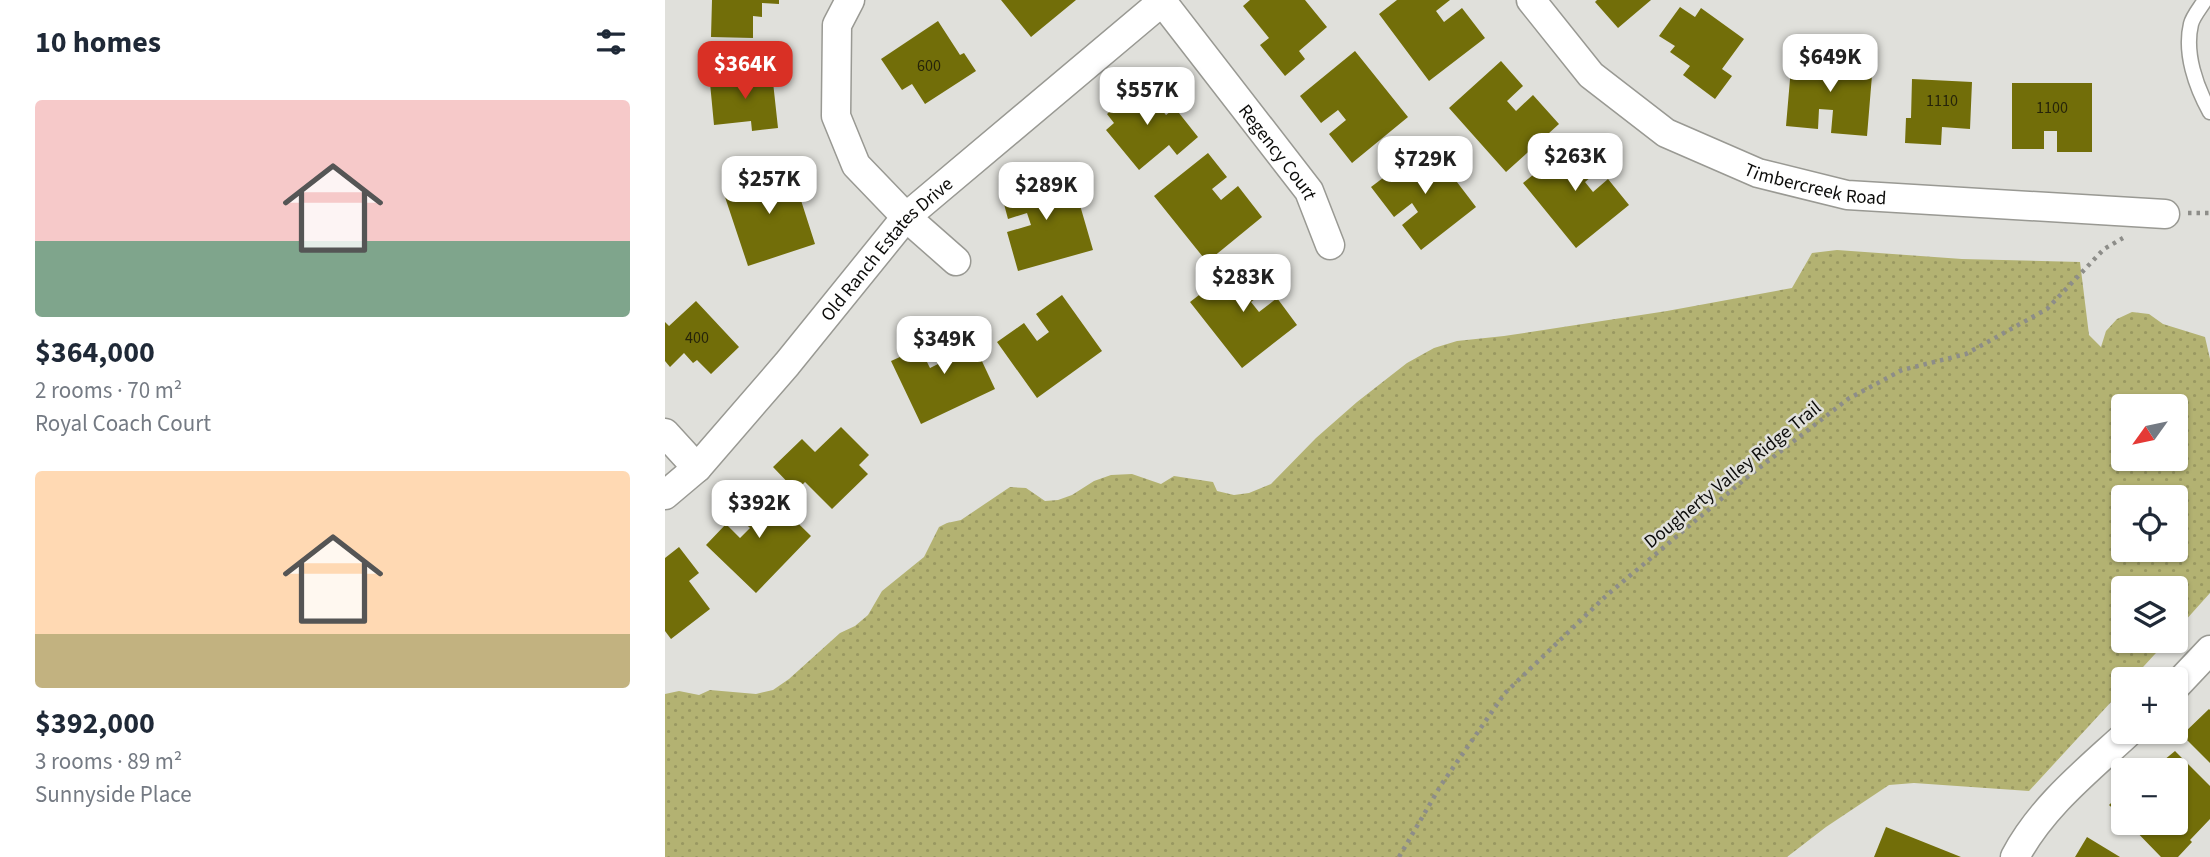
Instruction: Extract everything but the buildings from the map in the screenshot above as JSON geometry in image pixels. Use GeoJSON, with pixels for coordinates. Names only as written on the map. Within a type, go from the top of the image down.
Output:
{"type":"FeatureCollection","features":[{"type":"Feature","properties":{"kind":"street"},"geometry":{"type":"LineString","coordinates":[[850,0],[837,25],[836,116],[856,165],[906,217],[956,261]]}},
{"type":"Feature","properties":{"kind":"street","name":"Old Ranch Estates Drive"},"geometry":{"type":"LineString","coordinates":[[665,495],[697,468],[787,364],[906,217],[1163,0]]}},
{"type":"Feature","properties":{"kind":"street","name":"Regency Court"},"geometry":{"type":"LineString","coordinates":[[1163,0],[1309,191],[1330,245]]}},
{"type":"Feature","properties":{"kind":"street","name":"Timbercreek Road"},"geometry":{"type":"LineString","coordinates":[[1531,0],[1591,75],[1666,133],[1758,173],[1847,195],[2165,214]]}},
{"type":"Feature","properties":{"kind":"street"},"geometry":{"type":"LineString","coordinates":[[665,433],[697,468]]}},
{"type":"Feature","properties":{"kind":"street"},"geometry":{"type":"LineString","coordinates":[[2188,673],[2210,650]]}},
{"type":"Feature","properties":{"kind":"street"},"geometry":{"type":"LineString","coordinates":[[2015,857],[2052,804],[2116,744]]}},
{"type":"Feature","properties":{"kind":"lane"},"geometry":{"type":"LineString","coordinates":[[2205,0],[2191,22],[2189,52],[2201,95],[2210,112]]}},
{"type":"Feature","properties":{"kind":"path","name":"Dougherty Valley Ridge Trail"},"geometry":{"type":"LineString","coordinates":[[1399,857],[1441,785],[1505,693],[1607,595],[1745,479],[1848,398],[1902,370],[1966,354],[2047,309],[2104,249],[2124,237]]}},
{"type":"Feature","properties":{"kind":"shaded area"},"geometry":{"type":"Polygon","coordinates":[[[1837,250],[1962,259],[2080,262],[2089,335],[2101,347],[2106,331],[2117,319],[2132,312],[2149,314],[2163,324],[2205,337],[2210,359],[2210,593],[2188,618],[2188,576],[2111,576],[2111,653],[2156,653],[2143,667],[2111,667],[2111,702],[2029,791],[1914,783],[1889,785],[1787,857],[665,857],[665,694],[679,691],[699,695],[710,690],[756,694],[773,690],[840,633],[855,626],[868,615],[882,591],[924,557],[939,527],[961,520],[1010,487],[1026,488],[1045,501],[1058,500],[1111,475],[1132,474],[1161,484],[1174,476],[1213,482],[1217,491],[1234,495],[1249,493],[1271,484],[1316,438],[1357,402],[1407,363],[1434,348],[1457,341],[1667,311],[1792,288],[1812,253],[1837,250]]]}}]}
